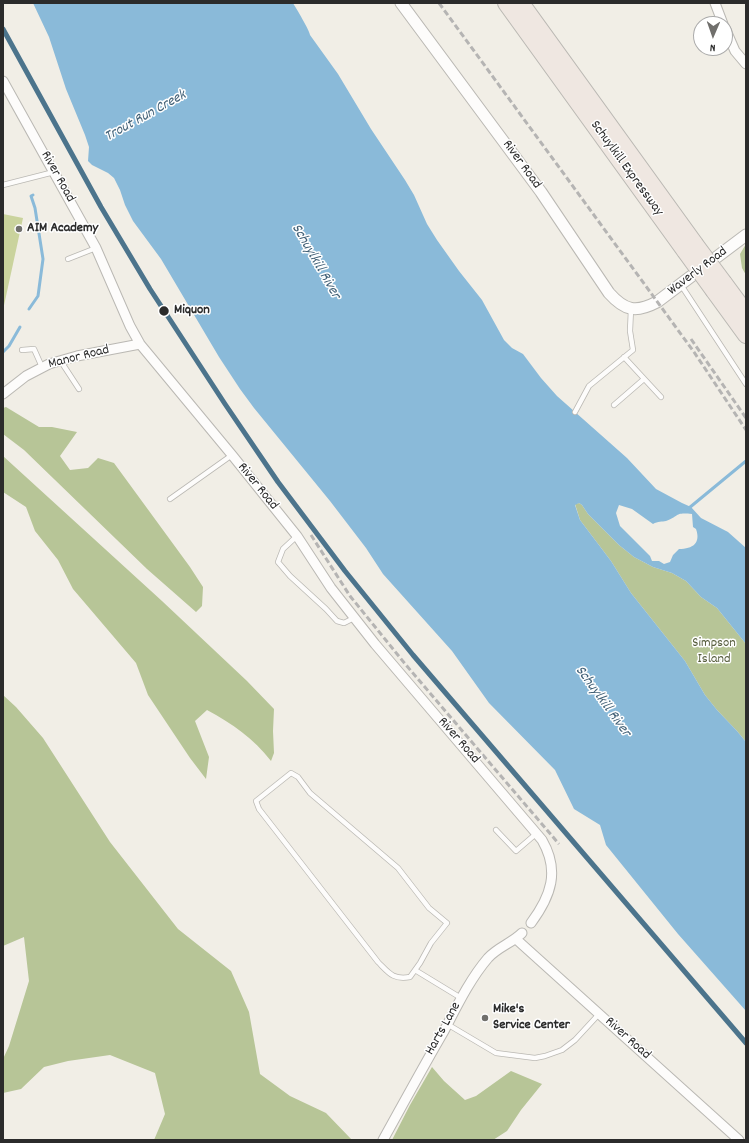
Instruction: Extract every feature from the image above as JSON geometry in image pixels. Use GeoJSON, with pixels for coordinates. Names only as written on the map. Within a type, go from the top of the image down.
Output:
{"type":"FeatureCollection","features":[{"type":"Feature","properties":{"kind":"highway","name":"Schuylkill Expressway"},"geometry":{"type":"LineString","coordinates":[[506,3],[719,287],[746,335]]}},
{"type":"Feature","properties":{"kind":"highway","name":"Schuylkill Expressway"},"geometry":{"type":"LineString","coordinates":[[521,3],[690,247]]}},
{"type":"Feature","properties":{"kind":"highway","name":"Schuylkill Expressway"},"geometry":{"type":"LineString","coordinates":[[719,287],[746,313]]}},
{"type":"Feature","properties":{"kind":"street","name":"River Road"},"geometry":{"type":"LineString","coordinates":[[401,3],[537,186],[609,293],[620,305],[631,309]]}},
{"type":"Feature","properties":{"kind":"street"},"geometry":{"type":"LineString","coordinates":[[715,3],[720,16]]}},
{"type":"Feature","properties":{"kind":"street"},"geometry":{"type":"LineString","coordinates":[[733,46],[746,64]]}},
{"type":"Feature","properties":{"kind":"street","name":"River Road"},"geometry":{"type":"LineString","coordinates":[[3,80],[96,248],[130,326],[140,344],[297,536],[331,588],[354,618],[536,833],[547,848],[552,866],[550,889],[538,914],[531,923]]}},
{"type":"Feature","properties":{"kind":"street","name":"Waverly Road"},"geometry":{"type":"LineString","coordinates":[[631,309],[648,306],[661,299],[682,285],[746,235]]}},
{"type":"Feature","properties":{"kind":"street","name":"Manor Road"},"geometry":{"type":"LineString","coordinates":[[3,394],[22,379],[42,367],[60,360],[140,344]]}},
{"type":"Feature","properties":{"kind":"street","name":"River Road"},"geometry":{"type":"LineString","coordinates":[[519,936],[599,1014],[739,1140]]}},
{"type":"Feature","properties":{"kind":"street","name":"Harts Lane"},"geometry":{"type":"LineString","coordinates":[[383,1140],[461,998],[489,958],[500,948],[519,936]]}},
{"type":"Feature","properties":{"kind":"lane"},"geometry":{"type":"LineString","coordinates":[[3,185],[54,172]]}},
{"type":"Feature","properties":{"kind":"lane"},"geometry":{"type":"LineString","coordinates":[[68,259],[96,248]]}},
{"type":"Feature","properties":{"kind":"lane"},"geometry":{"type":"LineString","coordinates":[[682,285],[746,384]]}},
{"type":"Feature","properties":{"kind":"lane"},"geometry":{"type":"LineString","coordinates":[[575,412],[589,386],[633,350],[630,330],[631,309]]}},
{"type":"Feature","properties":{"kind":"lane"},"geometry":{"type":"LineString","coordinates":[[22,350],[34,349],[42,367]]}},
{"type":"Feature","properties":{"kind":"lane"},"geometry":{"type":"LineString","coordinates":[[624,357],[661,397]]}},
{"type":"Feature","properties":{"kind":"lane"},"geometry":{"type":"LineString","coordinates":[[60,360],[79,389]]}},
{"type":"Feature","properties":{"kind":"lane"},"geometry":{"type":"LineString","coordinates":[[614,406],[644,379]]}},
{"type":"Feature","properties":{"kind":"lane"},"geometry":{"type":"LineString","coordinates":[[170,499],[232,455]]}},
{"type":"Feature","properties":{"kind":"lane"},"geometry":{"type":"LineString","coordinates":[[297,536],[283,549],[278,562],[290,576],[337,621],[344,623],[354,618]]}},
{"type":"Feature","properties":{"kind":"lane"},"geometry":{"type":"LineString","coordinates":[[291,773],[298,777],[310,793],[398,868],[429,908],[447,923],[431,943],[415,970],[410,977],[401,979],[390,975],[378,962],[258,809],[256,801],[291,773]]}},
{"type":"Feature","properties":{"kind":"lane"},"geometry":{"type":"LineString","coordinates":[[496,830],[516,851],[536,833]]}},
{"type":"Feature","properties":{"kind":"lane"},"geometry":{"type":"LineString","coordinates":[[415,970],[461,998]]}},
{"type":"Feature","properties":{"kind":"lane"},"geometry":{"type":"LineString","coordinates":[[447,1024],[496,1053],[535,1058],[562,1050],[575,1040],[599,1014]]}},
{"type":"Feature","properties":{"kind":"green space"},"geometry":{"type":"Polygon","coordinates":[[[3,214],[23,218],[3,310],[3,214]]]}},
{"type":"Feature","properties":{"kind":"green space"},"geometry":{"type":"Polygon","coordinates":[[[746,244],[746,275],[742,268],[740,254],[746,244]]]}},
{"type":"Feature","properties":{"kind":"green space"},"geometry":{"type":"Polygon","coordinates":[[[6,407],[39,427],[52,427],[77,432],[60,456],[70,470],[88,468],[98,458],[114,463],[203,587],[202,606],[196,612],[147,569],[24,450],[3,434],[3,408],[6,407]]]}},
{"type":"Feature","properties":{"kind":"green space"},"geometry":{"type":"Polygon","coordinates":[[[3,456],[162,601],[247,681],[274,709],[274,753],[271,761],[250,738],[207,710],[195,721],[209,757],[206,779],[190,758],[148,695],[136,663],[73,589],[58,560],[35,531],[26,507],[3,492],[3,456]]]}},
{"type":"Feature","properties":{"kind":"green space","name":"Simpson Island"},"geometry":{"type":"Polygon","coordinates":[[[579,503],[619,545],[634,557],[653,567],[672,573],[686,581],[701,597],[717,608],[746,644],[746,742],[705,695],[685,661],[631,593],[611,561],[580,520],[575,504],[579,503]]]}},
{"type":"Feature","properties":{"kind":"green space"},"geometry":{"type":"Polygon","coordinates":[[[3,695],[16,707],[43,738],[110,842],[178,929],[231,971],[249,1012],[260,1074],[290,1096],[326,1113],[352,1140],[154,1140],[165,1114],[155,1073],[110,1055],[68,1061],[44,1067],[21,1089],[3,1093],[3,1059],[9,1046],[29,981],[24,937],[3,946],[3,695]]]}},
{"type":"Feature","properties":{"kind":"green space"},"geometry":{"type":"Polygon","coordinates":[[[432,1067],[444,1081],[465,1100],[476,1096],[511,1071],[542,1084],[521,1110],[507,1131],[493,1140],[392,1140],[432,1067]]]}},
{"type":"Feature","properties":{"kind":"water","name":"Schuylkill River"},"geometry":{"type":"Polygon","coordinates":[[[33,3],[293,3],[310,35],[338,74],[371,129],[405,180],[414,195],[427,224],[437,240],[482,300],[504,340],[512,348],[523,354],[557,396],[627,458],[656,489],[691,507],[701,518],[728,532],[746,548],[746,644],[717,608],[701,597],[686,581],[672,573],[653,567],[634,557],[619,545],[588,514],[582,505],[579,503],[575,505],[580,520],[611,561],[631,593],[685,661],[705,695],[746,742],[746,1011],[678,934],[606,845],[600,825],[574,809],[555,770],[489,703],[452,651],[383,574],[366,548],[330,501],[240,389],[219,357],[161,259],[133,221],[114,178],[88,161],[89,147],[66,89],[49,37],[33,3]],[[619,505],[616,513],[620,526],[650,556],[652,561],[659,561],[664,564],[670,562],[673,555],[679,549],[688,548],[697,541],[696,529],[693,527],[692,514],[680,514],[666,521],[653,524],[632,509],[619,505]]]}},
{"type":"Feature","properties":{"kind":"waterway","name":"Trout Run Creek"},"geometry":{"type":"LineString","coordinates":[[29,309],[38,296],[43,259],[35,208],[31,196],[33,195]]}},
{"type":"Feature","properties":{"kind":"waterway","name":"Trout Run Creek"},"geometry":{"type":"LineString","coordinates":[[3,352],[9,346],[20,327]]}},
{"type":"Feature","properties":{"kind":"waterway"},"geometry":{"type":"LineString","coordinates":[[689,508],[746,461]]}},
{"type":"Feature","properties":{"kind":"railway"},"geometry":{"type":"LineString","coordinates":[[439,3],[694,352],[746,430]]}},
{"type":"Feature","properties":{"kind":"railway"},"geometry":{"type":"LineString","coordinates":[[691,339],[746,418]]}},
{"type":"Feature","properties":{"kind":"railway"},"geometry":{"type":"LineString","coordinates":[[311,535],[350,596],[406,665],[559,844]]}},
{"type":"Feature","properties":{"kind":"transit line"},"geometry":{"type":"LineString","coordinates":[[3,29],[101,207],[150,289],[278,482],[345,571],[413,655],[746,1043]]}},
{"type":"Feature","properties":{"kind":"place","name":"AIM Academy"},"geometry":{"type":"Point","coordinates":[19,229]}},
{"type":"Feature","properties":{"kind":"place","name":"Miquon"},"geometry":{"type":"Point","coordinates":[164,311]}},
{"type":"Feature","properties":{"kind":"place","name":"Mike's Service Center"},"geometry":{"type":"Point","coordinates":[485,1018]}}]}
